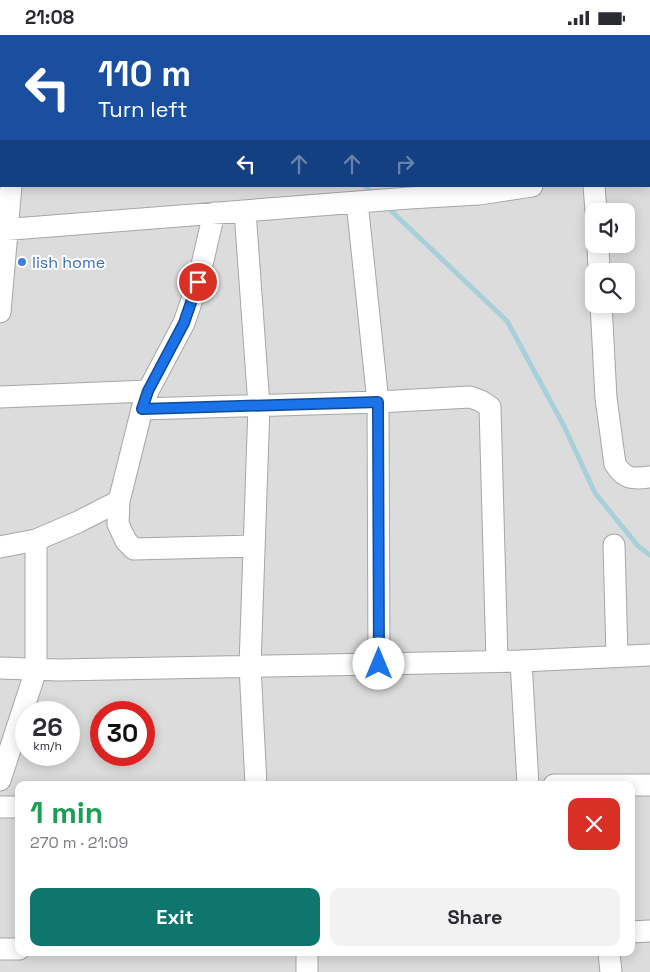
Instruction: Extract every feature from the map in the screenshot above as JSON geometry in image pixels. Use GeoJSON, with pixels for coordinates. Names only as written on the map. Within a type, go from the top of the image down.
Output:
{"type":"FeatureCollection","features":[{"type":"Feature","properties":{"kind":"street"},"geometry":{"type":"LineString","coordinates":[[0,312],[4,229],[11,187]]}},
{"type":"Feature","properties":{"kind":"street"},"geometry":{"type":"LineString","coordinates":[[4,229],[363,202],[405,194],[519,187]]}},
{"type":"Feature","properties":{"kind":"street"},"geometry":{"type":"LineString","coordinates":[[594,187],[595,203]]}},
{"type":"Feature","properties":{"kind":"street"},"geometry":{"type":"LineString","coordinates":[[363,202],[378,402],[379,664]]}},
{"type":"Feature","properties":{"kind":"street"},"geometry":{"type":"LineString","coordinates":[[245,211],[259,406],[250,666],[256,781]]}},
{"type":"Feature","properties":{"kind":"street"},"geometry":{"type":"LineString","coordinates":[[214,213],[198,282],[184,323],[145,400],[119,501],[118,524],[126,541],[134,549],[254,546]]}},
{"type":"Feature","properties":{"kind":"street"},"geometry":{"type":"LineString","coordinates":[[601,313],[606,399],[615,464],[620,471],[632,479],[650,477]]}},
{"type":"Feature","properties":{"kind":"street"},"geometry":{"type":"LineString","coordinates":[[0,397],[145,400],[259,406],[470,397],[482,401],[490,407],[497,661]]}},
{"type":"Feature","properties":{"kind":"street"},"geometry":{"type":"LineString","coordinates":[[0,547],[36,540],[119,501]]}},
{"type":"Feature","properties":{"kind":"street"},"geometry":{"type":"LineString","coordinates":[[0,781],[36,670],[36,540]]}},
{"type":"Feature","properties":{"kind":"street"},"geometry":{"type":"LineString","coordinates":[[614,545],[617,656]]}},
{"type":"Feature","properties":{"kind":"street"},"geometry":{"type":"LineString","coordinates":[[0,668],[36,670],[379,664],[521,661],[650,655]]}},
{"type":"Feature","properties":{"kind":"street"},"geometry":{"type":"LineString","coordinates":[[521,661],[528,781]]}},
{"type":"Feature","properties":{"kind":"street"},"geometry":{"type":"LineString","coordinates":[[635,785],[650,785]]}},
{"type":"Feature","properties":{"kind":"street"},"geometry":{"type":"LineString","coordinates":[[0,807],[15,807]]}},
{"type":"Feature","properties":{"kind":"street"},"geometry":{"type":"LineString","coordinates":[[635,931],[650,931]]}},
{"type":"Feature","properties":{"kind":"street"},"geometry":{"type":"LineString","coordinates":[[0,949],[15,949]]}},
{"type":"Feature","properties":{"kind":"street"},"geometry":{"type":"LineString","coordinates":[[307,956],[308,972]]}},
{"type":"Feature","properties":{"kind":"street"},"geometry":{"type":"LineString","coordinates":[[609,956],[611,972]]}},
{"type":"Feature","properties":{"kind":"shaded area"},"geometry":{"type":"Polygon","coordinates":[[[0,187],[650,187],[650,972],[0,972],[0,187]]]}},
{"type":"Feature","properties":{"kind":"waterway"},"geometry":{"type":"LineString","coordinates":[[366,187],[374,195]]}},
{"type":"Feature","properties":{"kind":"waterway"},"geometry":{"type":"LineString","coordinates":[[386,206],[507,321],[564,426],[595,493],[638,546],[650,555]]}},
{"type":"Feature","properties":{"kind":"place","name":"lish home"},"geometry":{"type":"Point","coordinates":[22,262]}},
{"type":"Feature","properties":{"kind":"route"},"geometry":{"type":"LineString","coordinates":[[198,282],[184,323],[148,391],[142,409],[378,402],[379,664]]}}]}
